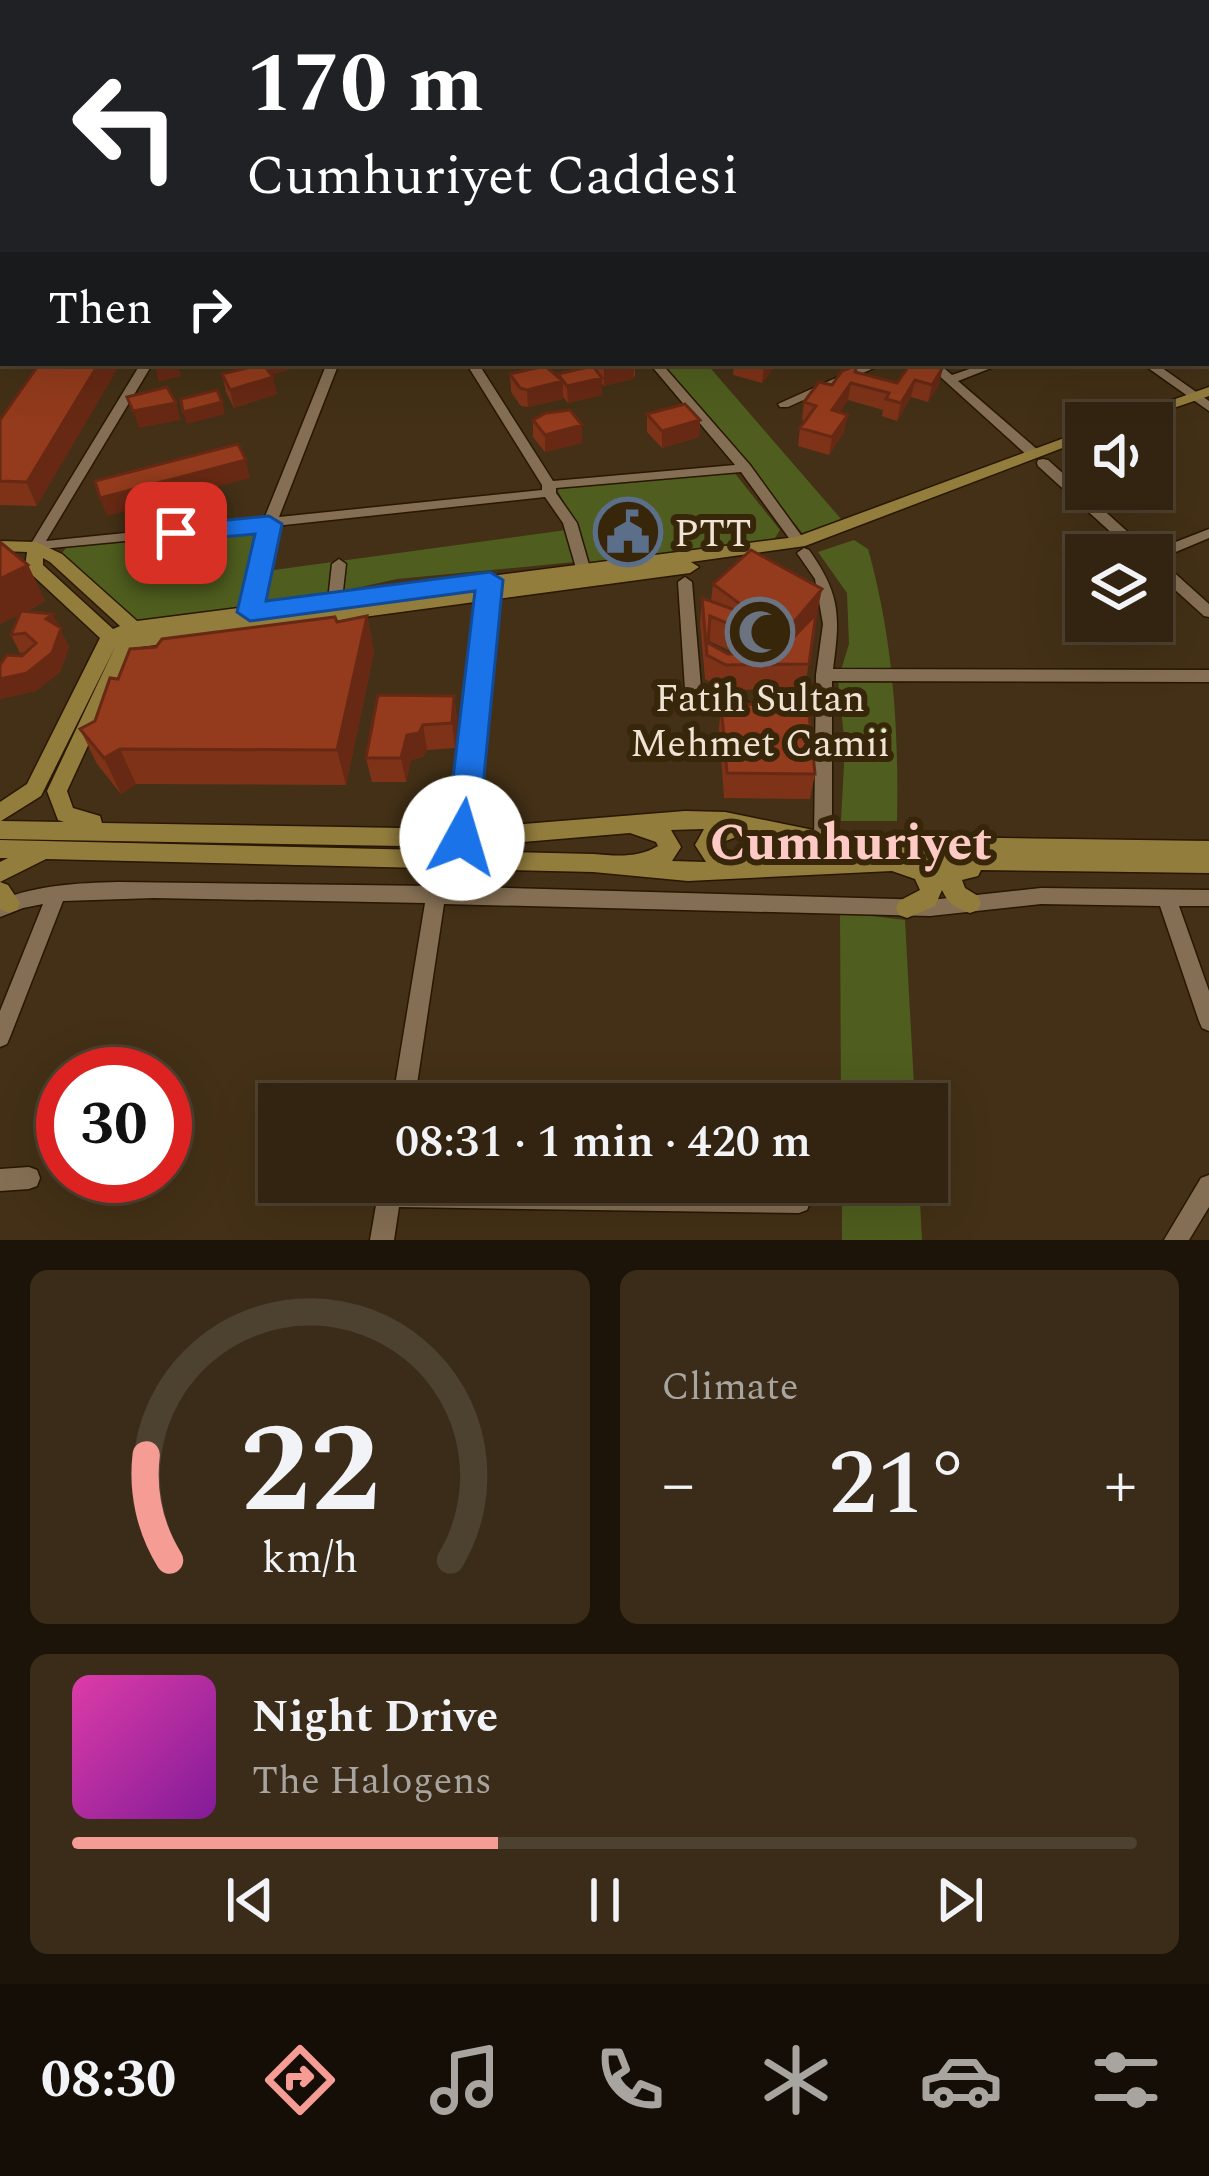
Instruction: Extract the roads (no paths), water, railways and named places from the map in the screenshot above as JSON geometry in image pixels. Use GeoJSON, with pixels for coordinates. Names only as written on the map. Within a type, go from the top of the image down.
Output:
{"type":"FeatureCollection","features":[{"type":"Feature","properties":{"kind":"main road"},"geometry":{"type":"LineString","coordinates":[[1173,408],[1205,399]]}},
{"type":"Feature","properties":{"kind":"main road"},"geometry":{"type":"LineString","coordinates":[[1173,413],[1205,399]]}},
{"type":"Feature","properties":{"kind":"main road"},"geometry":{"type":"LineString","coordinates":[[1039,459],[1065,445]]}},
{"type":"Feature","properties":{"kind":"main road"},"geometry":{"type":"LineString","coordinates":[[0,546],[36,547],[34,567],[123,636],[802,547],[1065,452]]}},
{"type":"Feature","properties":{"kind":"main road"},"geometry":{"type":"LineString","coordinates":[[249,619],[335,600],[489,587],[584,568],[802,547]]}},
{"type":"Feature","properties":{"kind":"main road"},"geometry":{"type":"LineString","coordinates":[[0,813],[34,790],[123,636]]}},
{"type":"Feature","properties":{"kind":"main road"},"geometry":{"type":"LineString","coordinates":[[123,636],[57,791],[59,805],[76,821],[160,826],[200,835]]}},
{"type":"Feature","properties":{"kind":"main road"},"geometry":{"type":"LineString","coordinates":[[0,830],[462,838],[725,821],[817,840]]}},
{"type":"Feature","properties":{"kind":"main road"},"geometry":{"type":"LineString","coordinates":[[0,849],[593,863],[654,861],[668,853],[668,840],[655,830],[609,825]]}},
{"type":"Feature","properties":{"kind":"main road"},"geometry":{"type":"LineString","coordinates":[[795,865],[723,861],[711,856],[706,845],[712,834],[730,830],[817,840],[1209,850]]}},
{"type":"Feature","properties":{"kind":"main road"},"geometry":{"type":"LineString","coordinates":[[0,873],[18,860],[49,849]]}},
{"type":"Feature","properties":{"kind":"main road"},"geometry":{"type":"LineString","coordinates":[[593,863],[688,872],[885,861],[1209,864]]}},
{"type":"Feature","properties":{"kind":"main road"},"geometry":{"type":"LineString","coordinates":[[885,861],[922,872],[929,881],[927,898],[908,908]]}},
{"type":"Feature","properties":{"kind":"main road"},"geometry":{"type":"LineString","coordinates":[[970,903],[951,888],[951,872],[1056,862]]}},
{"type":"Feature","properties":{"kind":"street"},"geometry":{"type":"LineString","coordinates":[[36,547],[145,366]]}},
{"type":"Feature","properties":{"kind":"street"},"geometry":{"type":"LineString","coordinates":[[249,619],[269,524],[332,366]]}},
{"type":"Feature","properties":{"kind":"street"},"geometry":{"type":"LineString","coordinates":[[474,366],[570,523],[584,568]]}},
{"type":"Feature","properties":{"kind":"street"},"geometry":{"type":"LineString","coordinates":[[658,366],[745,468],[802,547],[829,600],[817,840]]}},
{"type":"Feature","properties":{"kind":"street"},"geometry":{"type":"LineString","coordinates":[[784,404],[872,366]]}},
{"type":"Feature","properties":{"kind":"street"},"geometry":{"type":"LineString","coordinates":[[934,366],[1123,534]]}},
{"type":"Feature","properties":{"kind":"street"},"geometry":{"type":"LineString","coordinates":[[950,380],[990,366]]}},
{"type":"Feature","properties":{"kind":"street"},"geometry":{"type":"LineString","coordinates":[[1152,366],[1205,399]]}},
{"type":"Feature","properties":{"kind":"street"},"geometry":{"type":"LineString","coordinates":[[36,547],[745,468]]}},
{"type":"Feature","properties":{"kind":"street"},"geometry":{"type":"LineString","coordinates":[[1173,548],[1209,533]]}},
{"type":"Feature","properties":{"kind":"street"},"geometry":{"type":"LineString","coordinates":[[335,600],[339,564]]}},
{"type":"Feature","properties":{"kind":"street"},"geometry":{"type":"LineString","coordinates":[[1173,579],[1209,612]]}},
{"type":"Feature","properties":{"kind":"street"},"geometry":{"type":"LineString","coordinates":[[685,581],[694,705],[758,707]]}},
{"type":"Feature","properties":{"kind":"street"},"geometry":{"type":"LineString","coordinates":[[462,838],[489,587]]}},
{"type":"Feature","properties":{"kind":"street"},"geometry":{"type":"LineString","coordinates":[[824,675],[1209,676]]}},
{"type":"Feature","properties":{"kind":"street"},"geometry":{"type":"LineString","coordinates":[[801,708],[823,709]]}},
{"type":"Feature","properties":{"kind":"street"},"geometry":{"type":"LineString","coordinates":[[0,1037],[56,894]]}},
{"type":"Feature","properties":{"kind":"street"},"geometry":{"type":"LineString","coordinates":[[3,902],[56,894],[436,894],[908,908],[1042,896],[1209,898]]}},
{"type":"Feature","properties":{"kind":"street"},"geometry":{"type":"LineString","coordinates":[[407,1083],[436,894]]}},
{"type":"Feature","properties":{"kind":"street"},"geometry":{"type":"LineString","coordinates":[[1167,897],[1209,1021]]}},
{"type":"Feature","properties":{"kind":"street"},"geometry":{"type":"LineString","coordinates":[[0,1180],[29,1178]]}},
{"type":"Feature","properties":{"kind":"street"},"geometry":{"type":"LineString","coordinates":[[1176,1240],[1209,1186]]}},
{"type":"Feature","properties":{"kind":"street"},"geometry":{"type":"LineString","coordinates":[[382,1240],[388,1203]]}},
{"type":"Feature","properties":{"kind":"place","name":"PTT"},"geometry":{"type":"Point","coordinates":[628,532]}},
{"type":"Feature","properties":{"kind":"place","name":"Fatih Sultan Mehmet Camii"},"geometry":{"type":"Point","coordinates":[760,632]}},
{"type":"Feature","properties":{"kind":"district","name":"Cumhuriyet"},"geometry":{"type":"Point","coordinates":[851,841]}}]}
